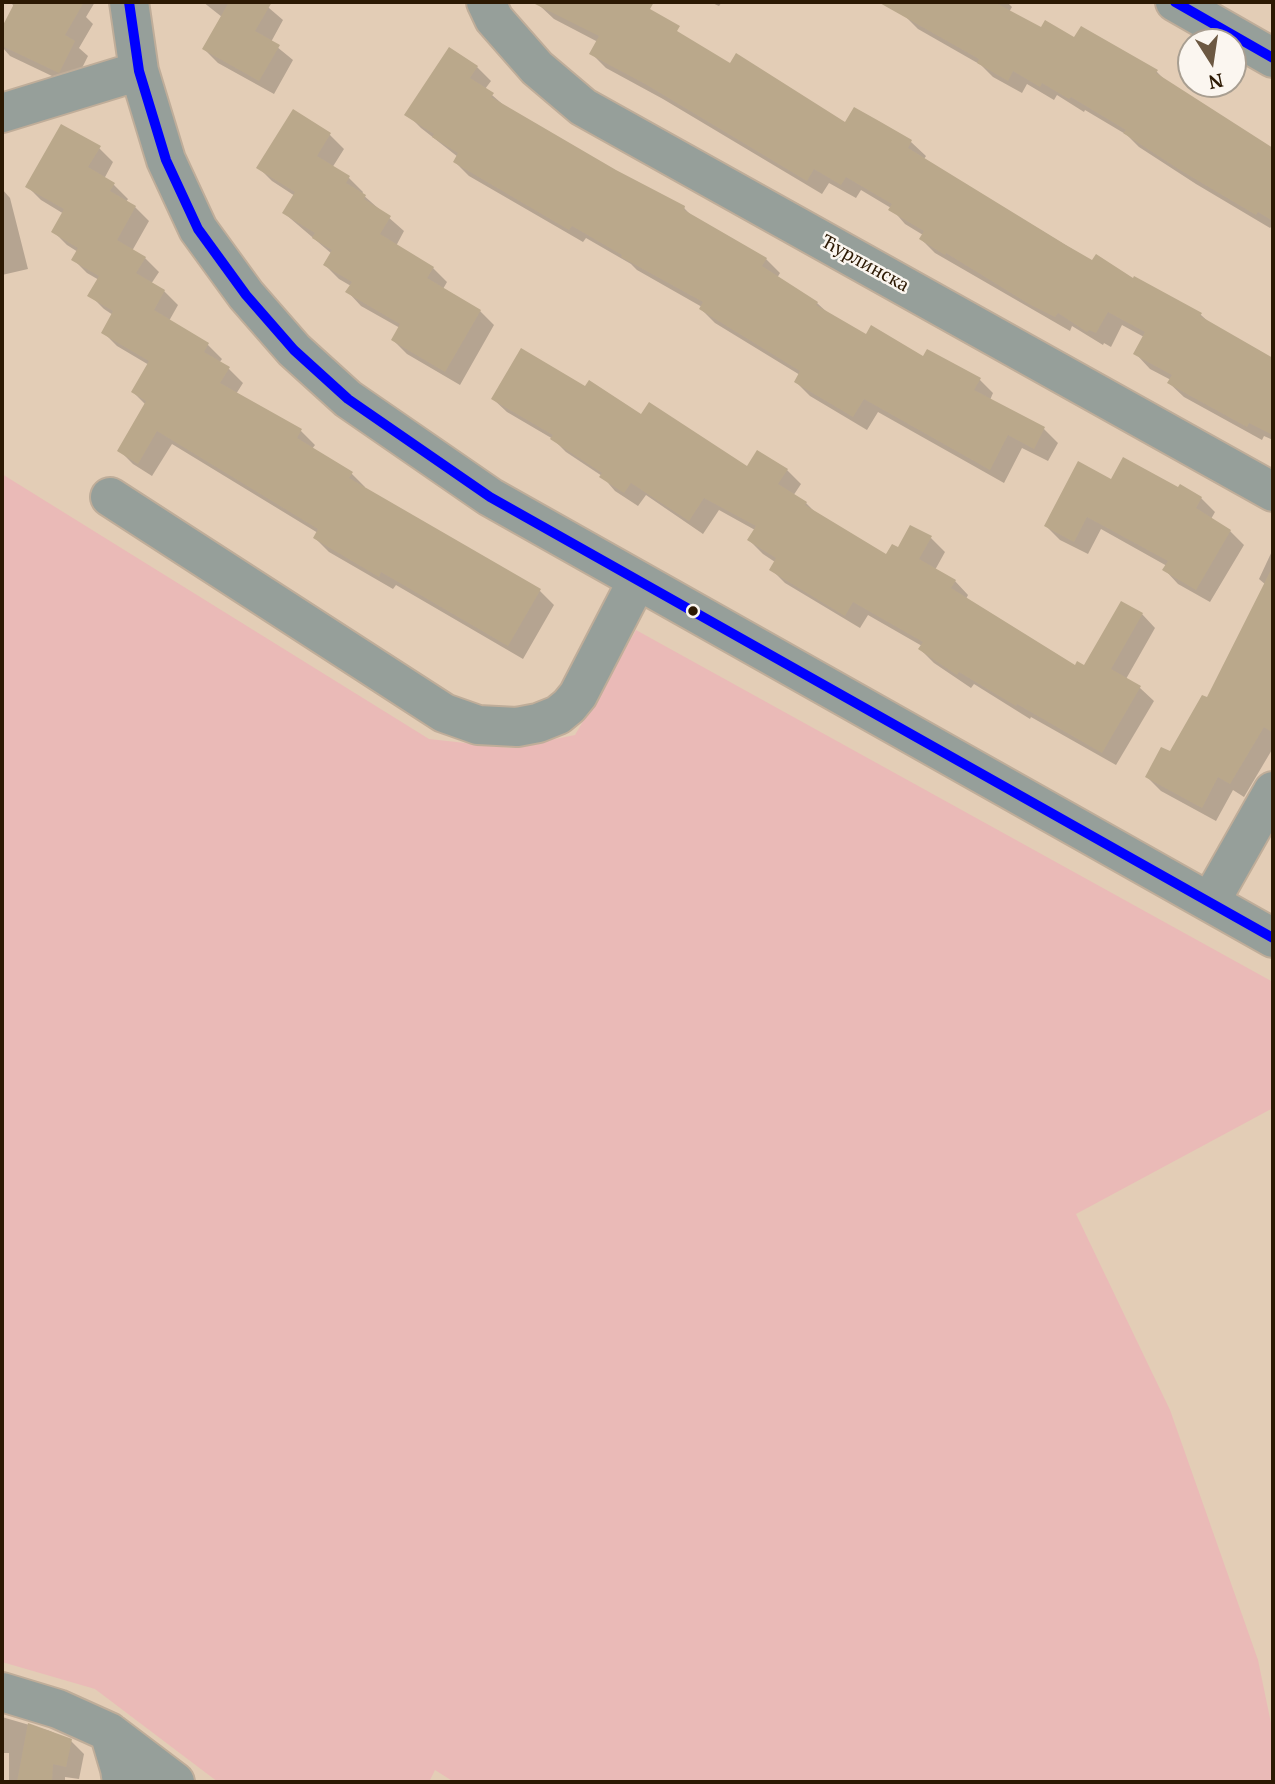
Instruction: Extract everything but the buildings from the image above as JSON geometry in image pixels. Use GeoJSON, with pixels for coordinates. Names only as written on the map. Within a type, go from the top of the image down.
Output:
{"type":"FeatureCollection","features":[{"type":"Feature","properties":{"kind":"street"},"geometry":{"type":"LineString","coordinates":[[129,2],[139,71],[166,160],[198,229],[246,295],[294,350],[348,399],[490,497],[1273,938]]}},
{"type":"Feature","properties":{"kind":"street","name":"Ћурлинска"},"geometry":{"type":"LineString","coordinates":[[486,2],[494,19],[537,68],[583,107],[1273,492]]}},
{"type":"Feature","properties":{"kind":"street"},"geometry":{"type":"LineString","coordinates":[[1175,2],[1273,58]]}},
{"type":"Feature","properties":{"kind":"street"},"geometry":{"type":"LineString","coordinates":[[2,113],[139,71]]}},
{"type":"Feature","properties":{"kind":"street"},"geometry":{"type":"LineString","coordinates":[[110,497],[444,713],[478,725],[517,727],[538,723],[558,715],[569,706],[578,695],[637,581]]}},
{"type":"Feature","properties":{"kind":"street"},"geometry":{"type":"LineString","coordinates":[[1210,902],[1273,792]]}},
{"type":"Feature","properties":{"kind":"street"},"geometry":{"type":"LineString","coordinates":[[2,1692],[58,1709],[109,1732],[175,1782]]}},
{"type":"Feature","properties":{"kind":"street"},"geometry":{"type":"LineString","coordinates":[[109,1732],[121,1769],[122,1782]]}},
{"type":"Feature","properties":{"kind":"shaded area"},"geometry":{"type":"Polygon","coordinates":[[[2,474],[429,739],[511,748],[575,735],[636,630],[1273,982],[1273,1108],[1076,1214],[1170,1410],[1258,1660],[1273,1733],[1273,1782],[454,1782],[435,1770],[429,1782],[218,1782],[95,1689],[2,1662],[2,474]]]}},
{"type":"Feature","properties":{"kind":"transit line"},"geometry":{"type":"LineString","coordinates":[[129,2],[139,71],[166,160],[198,229],[246,295],[294,350],[348,399],[490,497],[1273,938]]}},
{"type":"Feature","properties":{"kind":"transit line"},"geometry":{"type":"LineString","coordinates":[[1175,2],[1273,58]]}}]}
